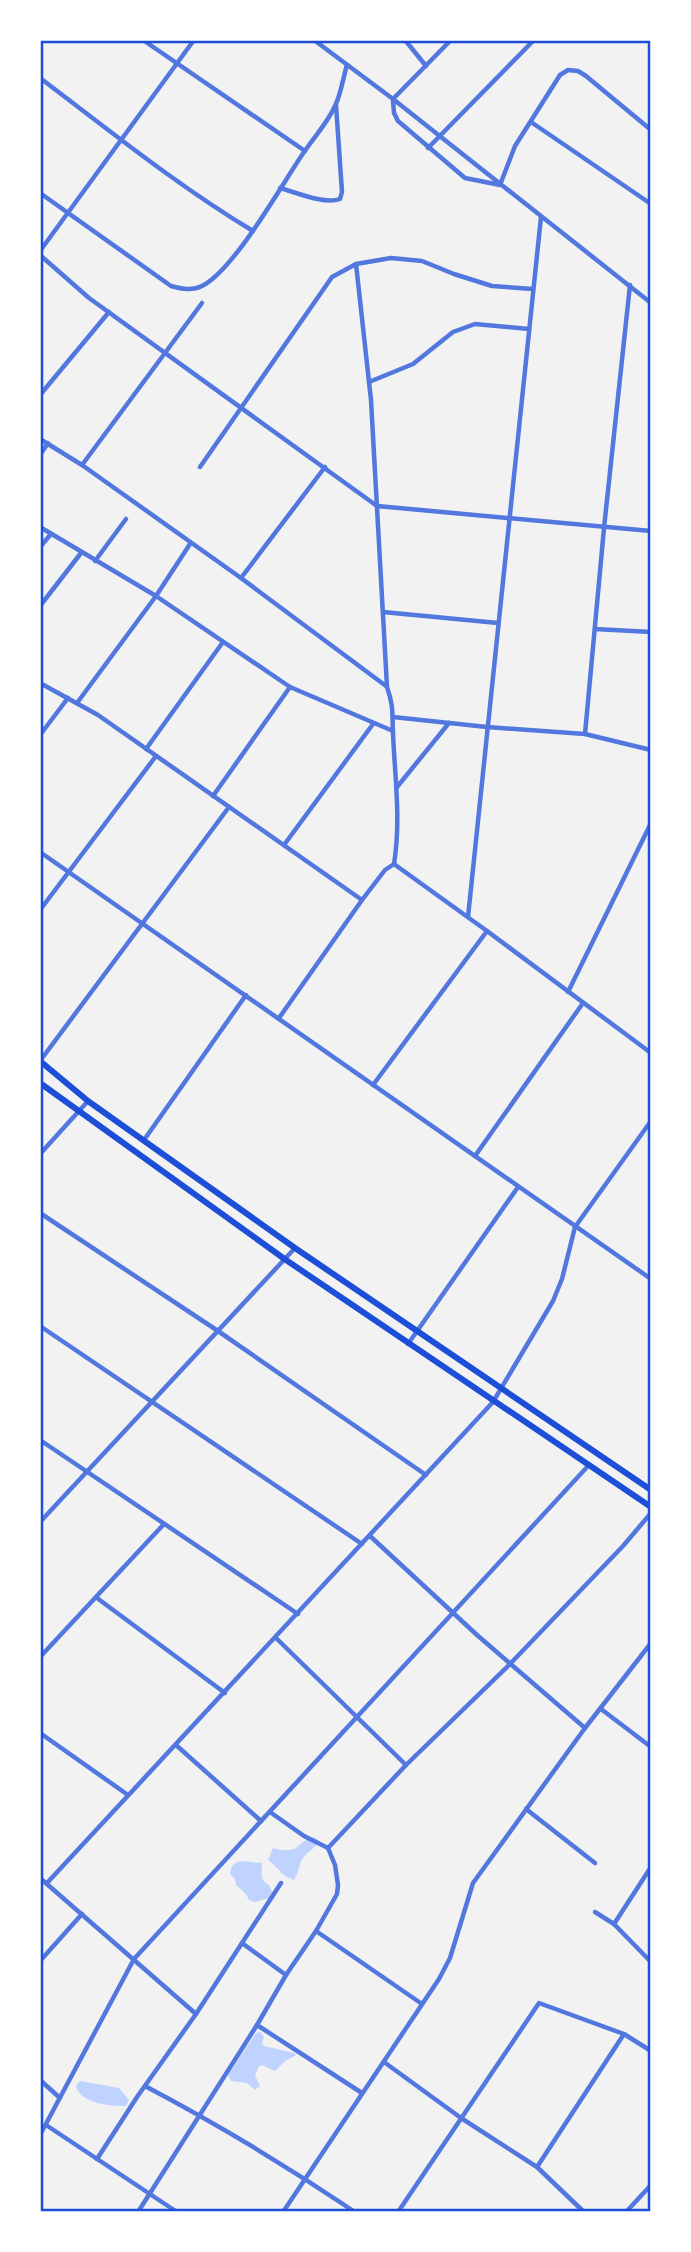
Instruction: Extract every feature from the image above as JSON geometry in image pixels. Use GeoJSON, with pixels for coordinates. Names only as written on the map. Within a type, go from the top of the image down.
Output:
{"type":"FeatureCollection","features":[{"type":"Feature","properties":{"kind":"main road"},"geometry":{"type":"LineString","coordinates":[[40,1061],[88,1101],[296,1248],[651,1490]]}},
{"type":"Feature","properties":{"kind":"main road"},"geometry":{"type":"LineString","coordinates":[[40,1083],[286,1261],[651,1507]]}},
{"type":"Feature","properties":{"kind":"street"},"geometry":{"type":"LineString","coordinates":[[144,40],[304,151]]}},
{"type":"Feature","properties":{"kind":"street"},"geometry":{"type":"LineString","coordinates":[[194,40],[40,253],[89,298],[376,506],[651,531]]}},
{"type":"Feature","properties":{"kind":"street"},"geometry":{"type":"LineString","coordinates":[[314,40],[651,303]]}},
{"type":"Feature","properties":{"kind":"street"},"geometry":{"type":"LineString","coordinates":[[405,40],[426,66]]}},
{"type":"Feature","properties":{"kind":"street"},"geometry":{"type":"LineString","coordinates":[[451,40],[393,99],[394,113],[398,121],[465,178],[500,185]]}},
{"type":"Feature","properties":{"kind":"street"},"geometry":{"type":"LineString","coordinates":[[428,148],[534,40]]}},
{"type":"Feature","properties":{"kind":"street"},"geometry":{"type":"LineString","coordinates":[[40,193],[171,286],[184,290],[200,287],[212,279],[253,231],[336,104],[347,65]]}},
{"type":"Feature","properties":{"kind":"street"},"geometry":{"type":"LineString","coordinates":[[500,185],[512,153],[560,75],[568,70],[578,71],[586,76],[651,130]]}},
{"type":"Feature","properties":{"kind":"street"},"geometry":{"type":"LineString","coordinates":[[40,78],[121,139],[253,231]]}},
{"type":"Feature","properties":{"kind":"street"},"geometry":{"type":"LineString","coordinates":[[280,188],[315,198],[334,201],[340,199],[342,192],[336,104]]}},
{"type":"Feature","properties":{"kind":"street"},"geometry":{"type":"LineString","coordinates":[[531,122],[651,204]]}},
{"type":"Feature","properties":{"kind":"street"},"geometry":{"type":"LineString","coordinates":[[468,918],[541,218]]}},
{"type":"Feature","properties":{"kind":"street"},"geometry":{"type":"LineString","coordinates":[[200,467],[332,277],[356,264],[391,258],[422,261],[492,286],[533,289]]}},
{"type":"Feature","properties":{"kind":"street"},"geometry":{"type":"LineString","coordinates":[[279,1018],[362,900],[385,870],[394,864],[396,848],[397,787],[393,706],[387,687],[369,382],[356,264]]}},
{"type":"Feature","properties":{"kind":"street"},"geometry":{"type":"LineString","coordinates":[[585,734],[630,285]]}},
{"type":"Feature","properties":{"kind":"street"},"geometry":{"type":"LineString","coordinates":[[82,465],[202,303]]}},
{"type":"Feature","properties":{"kind":"street"},"geometry":{"type":"LineString","coordinates":[[40,394],[109,312]]}},
{"type":"Feature","properties":{"kind":"street"},"geometry":{"type":"LineString","coordinates":[[369,382],[413,364],[453,332],[475,324],[529,329]]}},
{"type":"Feature","properties":{"kind":"street"},"geometry":{"type":"LineString","coordinates":[[40,439],[82,465],[241,578],[387,687]]}},
{"type":"Feature","properties":{"kind":"street"},"geometry":{"type":"LineString","coordinates":[[40,455],[48,443]]}},
{"type":"Feature","properties":{"kind":"street"},"geometry":{"type":"LineString","coordinates":[[241,578],[325,467]]}},
{"type":"Feature","properties":{"kind":"street"},"geometry":{"type":"LineString","coordinates":[[95,561],[126,519]]}},
{"type":"Feature","properties":{"kind":"street"},"geometry":{"type":"LineString","coordinates":[[40,527],[156,596],[290,687],[393,731]]}},
{"type":"Feature","properties":{"kind":"street"},"geometry":{"type":"LineString","coordinates":[[40,547],[51,534]]}},
{"type":"Feature","properties":{"kind":"street"},"geometry":{"type":"LineString","coordinates":[[77,704],[156,596],[190,544]]}},
{"type":"Feature","properties":{"kind":"street"},"geometry":{"type":"LineString","coordinates":[[40,606],[81,553]]}},
{"type":"Feature","properties":{"kind":"street"},"geometry":{"type":"LineString","coordinates":[[383,612],[498,623]]}},
{"type":"Feature","properties":{"kind":"street"},"geometry":{"type":"LineString","coordinates":[[595,629],[651,632]]}},
{"type":"Feature","properties":{"kind":"street"},"geometry":{"type":"LineString","coordinates":[[146,749],[223,642]]}},
{"type":"Feature","properties":{"kind":"street"},"geometry":{"type":"LineString","coordinates":[[40,683],[98,715],[362,900]]}},
{"type":"Feature","properties":{"kind":"street"},"geometry":{"type":"LineString","coordinates":[[213,796],[290,687]]}},
{"type":"Feature","properties":{"kind":"street"},"geometry":{"type":"LineString","coordinates":[[40,735],[68,698]]}},
{"type":"Feature","properties":{"kind":"street"},"geometry":{"type":"LineString","coordinates":[[393,717],[585,734],[651,750]]}},
{"type":"Feature","properties":{"kind":"street"},"geometry":{"type":"LineString","coordinates":[[397,787],[450,723]]}},
{"type":"Feature","properties":{"kind":"street"},"geometry":{"type":"LineString","coordinates":[[284,845],[373,724]]}},
{"type":"Feature","properties":{"kind":"street"},"geometry":{"type":"LineString","coordinates":[[40,910],[156,756]]}},
{"type":"Feature","properties":{"kind":"street"},"geometry":{"type":"LineString","coordinates":[[40,1061],[229,807]]}},
{"type":"Feature","properties":{"kind":"street"},"geometry":{"type":"LineString","coordinates":[[568,992],[651,823]]}},
{"type":"Feature","properties":{"kind":"street"},"geometry":{"type":"LineString","coordinates":[[40,852],[651,1279]]}},
{"type":"Feature","properties":{"kind":"street"},"geometry":{"type":"LineString","coordinates":[[394,864],[651,1053]]}},
{"type":"Feature","properties":{"kind":"street"},"geometry":{"type":"LineString","coordinates":[[373,1085],[487,931]]}},
{"type":"Feature","properties":{"kind":"street"},"geometry":{"type":"LineString","coordinates":[[144,1140],[246,995]]}},
{"type":"Feature","properties":{"kind":"street"},"geometry":{"type":"LineString","coordinates":[[475,1156],[583,1003]]}},
{"type":"Feature","properties":{"kind":"street"},"geometry":{"type":"LineString","coordinates":[[40,1154],[88,1101]]}},
{"type":"Feature","properties":{"kind":"street"},"geometry":{"type":"LineString","coordinates":[[47,1883],[493,1402],[553,1301],[562,1279],[575,1227],[651,1121]]}},
{"type":"Feature","properties":{"kind":"street"},"geometry":{"type":"LineString","coordinates":[[407,1344],[518,1187]]}},
{"type":"Feature","properties":{"kind":"street"},"geometry":{"type":"LineString","coordinates":[[40,1213],[218,1331],[426,1475]]}},
{"type":"Feature","properties":{"kind":"street"},"geometry":{"type":"LineString","coordinates":[[40,1522],[296,1248]]}},
{"type":"Feature","properties":{"kind":"street"},"geometry":{"type":"LineString","coordinates":[[40,1326],[362,1544]]}},
{"type":"Feature","properties":{"kind":"street"},"geometry":{"type":"LineString","coordinates":[[40,1440],[299,1614]]}},
{"type":"Feature","properties":{"kind":"street"},"geometry":{"type":"LineString","coordinates":[[40,2135],[134,1959],[588,1466]]}},
{"type":"Feature","properties":{"kind":"street"},"geometry":{"type":"LineString","coordinates":[[328,1848],[406,1765],[510,1664],[651,1513]]}},
{"type":"Feature","properties":{"kind":"street"},"geometry":{"type":"LineString","coordinates":[[40,1657],[164,1524]]}},
{"type":"Feature","properties":{"kind":"street"},"geometry":{"type":"LineString","coordinates":[[370,1536],[510,1664],[585,1728]]}},
{"type":"Feature","properties":{"kind":"street"},"geometry":{"type":"LineString","coordinates":[[97,1598],[225,1693]]}},
{"type":"Feature","properties":{"kind":"street"},"geometry":{"type":"LineString","coordinates":[[276,1638],[406,1765]]}},
{"type":"Feature","properties":{"kind":"street"},"geometry":{"type":"LineString","coordinates":[[283,2212],[450,1958],[473,1882],[585,1728],[651,1643]]}},
{"type":"Feature","properties":{"kind":"street"},"geometry":{"type":"LineString","coordinates":[[601,1709],[651,1747]]}},
{"type":"Feature","properties":{"kind":"street"},"geometry":{"type":"LineString","coordinates":[[40,1733],[128,1796]]}},
{"type":"Feature","properties":{"kind":"street"},"geometry":{"type":"LineString","coordinates":[[176,1745],[261,1821]]}},
{"type":"Feature","properties":{"kind":"street"},"geometry":{"type":"LineString","coordinates":[[526,1809],[595,1863]]}},
{"type":"Feature","properties":{"kind":"street"},"geometry":{"type":"LineString","coordinates":[[138,2212],[337,1894],[338,1885],[328,1848],[304,1836],[270,1812]]}},
{"type":"Feature","properties":{"kind":"street"},"geometry":{"type":"LineString","coordinates":[[614,1924],[651,1867]]}},
{"type":"Feature","properties":{"kind":"street"},"geometry":{"type":"LineString","coordinates":[[40,1878],[196,2014]]}},
{"type":"Feature","properties":{"kind":"street"},"geometry":{"type":"LineString","coordinates":[[97,2160],[281,1883]]}},
{"type":"Feature","properties":{"kind":"street"},"geometry":{"type":"LineString","coordinates":[[595,1912],[614,1924],[651,1962]]}},
{"type":"Feature","properties":{"kind":"street"},"geometry":{"type":"LineString","coordinates":[[40,1961],[82,1914]]}},
{"type":"Feature","properties":{"kind":"street"},"geometry":{"type":"LineString","coordinates":[[316,1931],[422,2004]]}},
{"type":"Feature","properties":{"kind":"street"},"geometry":{"type":"LineString","coordinates":[[242,1943],[286,1975]]}},
{"type":"Feature","properties":{"kind":"street"},"geometry":{"type":"LineString","coordinates":[[398,2212],[539,2003],[624,2034],[651,2051]]}},
{"type":"Feature","properties":{"kind":"street"},"geometry":{"type":"LineString","coordinates":[[257,2025],[362,2094]]}},
{"type":"Feature","properties":{"kind":"street"},"geometry":{"type":"LineString","coordinates":[[537,2167],[624,2034]]}},
{"type":"Feature","properties":{"kind":"street"},"geometry":{"type":"LineString","coordinates":[[383,2062],[461,2118],[537,2167],[584,2212]]}},
{"type":"Feature","properties":{"kind":"street"},"geometry":{"type":"LineString","coordinates":[[40,2080],[60,2098]]}},
{"type":"Feature","properties":{"kind":"street"},"geometry":{"type":"LineString","coordinates":[[145,2086],[199,2114],[355,2212]]}},
{"type":"Feature","properties":{"kind":"street"},"geometry":{"type":"LineString","coordinates":[[46,2126],[177,2212]]}},
{"type":"Feature","properties":{"kind":"street"},"geometry":{"type":"LineString","coordinates":[[626,2212],[651,2185]]}},
{"type":"Feature","properties":{"kind":"water"},"geometry":{"type":"Polygon","coordinates":[[[314,1837],[319,1841],[303,1858],[294,1880],[268,1860],[273,1848],[294,1849],[314,1837]]]}},
{"type":"Feature","properties":{"kind":"water"},"geometry":{"type":"Polygon","coordinates":[[[241,1861],[262,1863],[262,1878],[272,1892],[269,1898],[255,1902],[249,1900],[236,1885],[230,1871],[234,1864],[241,1861]]]}},
{"type":"Feature","properties":{"kind":"water"},"geometry":{"type":"Polygon","coordinates":[[[260,2032],[264,2037],[264,2046],[296,2055],[275,2071],[259,2066],[255,2075],[260,2086],[255,2090],[247,2083],[231,2081],[228,2075],[256,2033],[260,2032]]]}},
{"type":"Feature","properties":{"kind":"water"},"geometry":{"type":"Polygon","coordinates":[[[80,2081],[119,2088],[129,2100],[126,2106],[90,2100],[79,2092],[76,2086],[80,2081]]]}}]}
